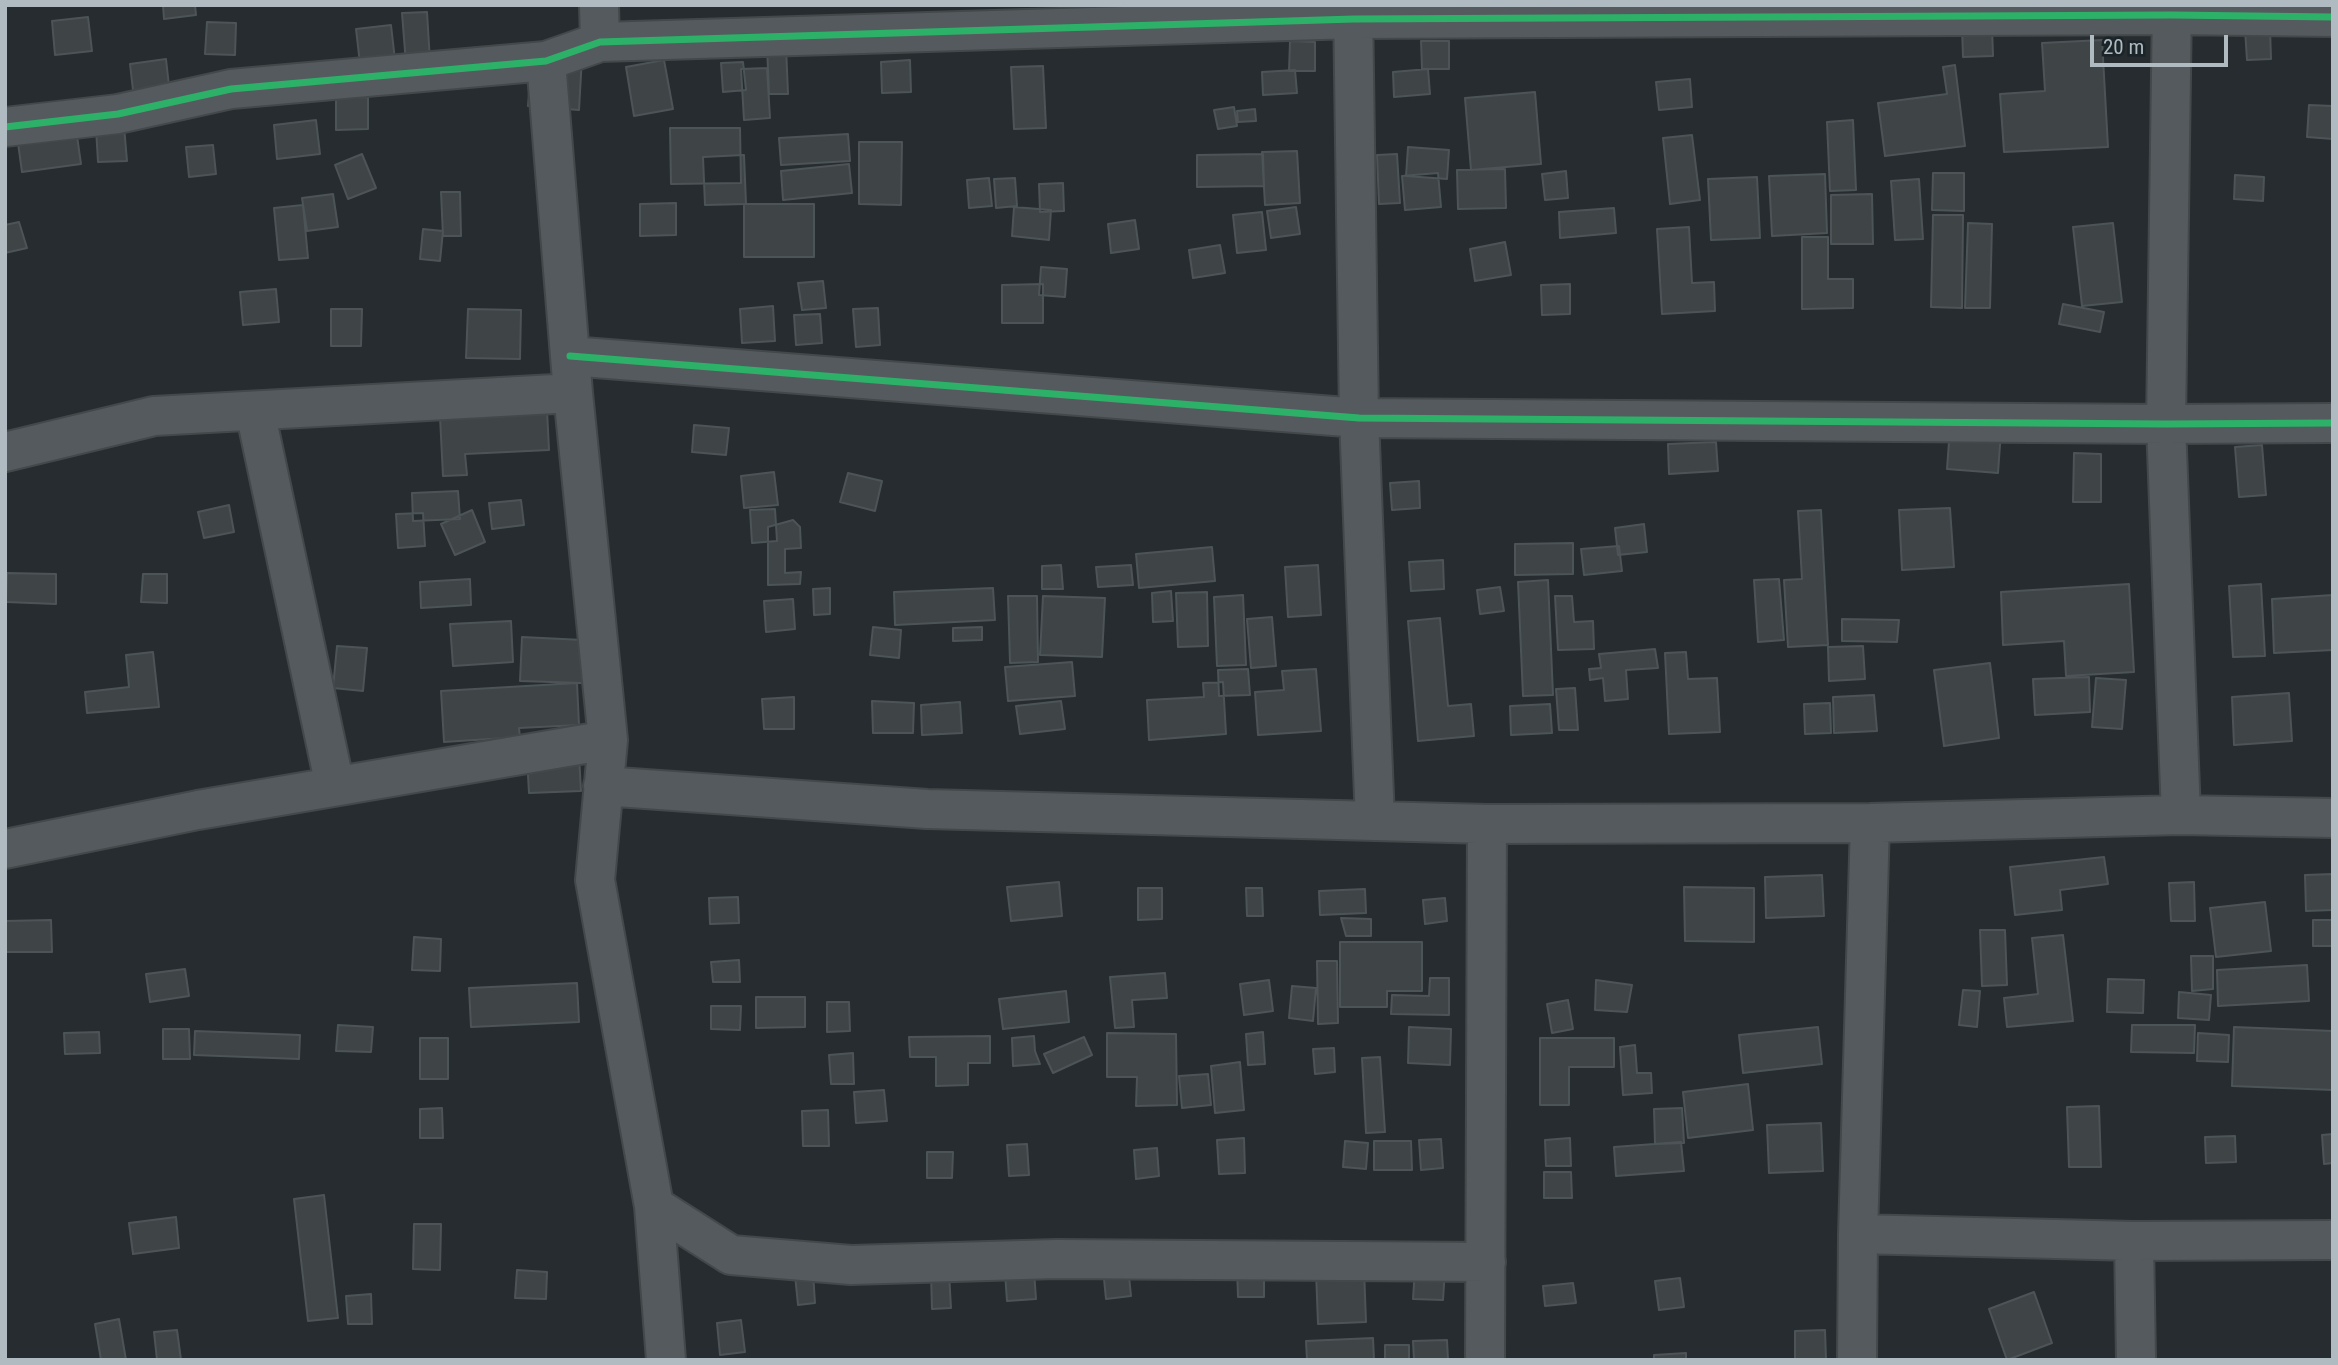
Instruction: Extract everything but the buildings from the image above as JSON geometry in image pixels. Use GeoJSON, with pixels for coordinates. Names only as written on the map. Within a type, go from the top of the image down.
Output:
{"type":"FeatureCollection","features":[{"type":"Feature","properties":{"kind":"street"},"geometry":{"type":"LineString","coordinates":[[2172,10],[2166,424],[2181,815]]}},
{"type":"Feature","properties":{"kind":"street"},"geometry":{"type":"LineString","coordinates":[[5,127],[118,114],[231,89],[546,61],[600,24],[1353,12],[2172,10],[2333,17]]}},
{"type":"Feature","properties":{"kind":"street"},"geometry":{"type":"LineString","coordinates":[[1353,12],[1359,418],[1375,821]]}},
{"type":"Feature","properties":{"kind":"street"},"geometry":{"type":"LineString","coordinates":[[546,61],[571,374],[608,740],[595,880],[654,1206],[666,1360]]}},
{"type":"Feature","properties":{"kind":"street"},"geometry":{"type":"LineString","coordinates":[[5,452],[154,416],[256,411],[571,374],[1359,418],[2333,423]]}},
{"type":"Feature","properties":{"kind":"street"},"geometry":{"type":"LineString","coordinates":[[256,411],[335,786]]}},
{"type":"Feature","properties":{"kind":"street"},"geometry":{"type":"LineString","coordinates":[[5,849],[198,810],[608,740]]}},
{"type":"Feature","properties":{"kind":"street"},"geometry":{"type":"LineString","coordinates":[[604,786],[927,809],[1487,824],[1870,823],[2181,815],[2333,818]]}},
{"type":"Feature","properties":{"kind":"street"},"geometry":{"type":"LineString","coordinates":[[1857,1360],[1870,823]]}},
{"type":"Feature","properties":{"kind":"street"},"geometry":{"type":"LineString","coordinates":[[1485,1360],[1487,824]]}},
{"type":"Feature","properties":{"kind":"street"},"geometry":{"type":"LineString","coordinates":[[654,1206],[731,1255],[851,1265],[1056,1259],[1486,1262]]}},
{"type":"Feature","properties":{"kind":"street"},"geometry":{"type":"LineString","coordinates":[[1858,1234],[2134,1241],[2333,1240]]}},
{"type":"Feature","properties":{"kind":"street"},"geometry":{"type":"LineString","coordinates":[[2134,1241],[2136,1360]]}},
{"type":"Feature","properties":{"kind":"cycle path"},"geometry":{"type":"LineString","coordinates":[[5,127],[118,114],[231,89],[546,61],[600,42],[1354,19],[2172,15],[2333,17]]}},
{"type":"Feature","properties":{"kind":"cycle path"},"geometry":{"type":"LineString","coordinates":[[570,356],[1359,418],[2333,423]]}}]}
